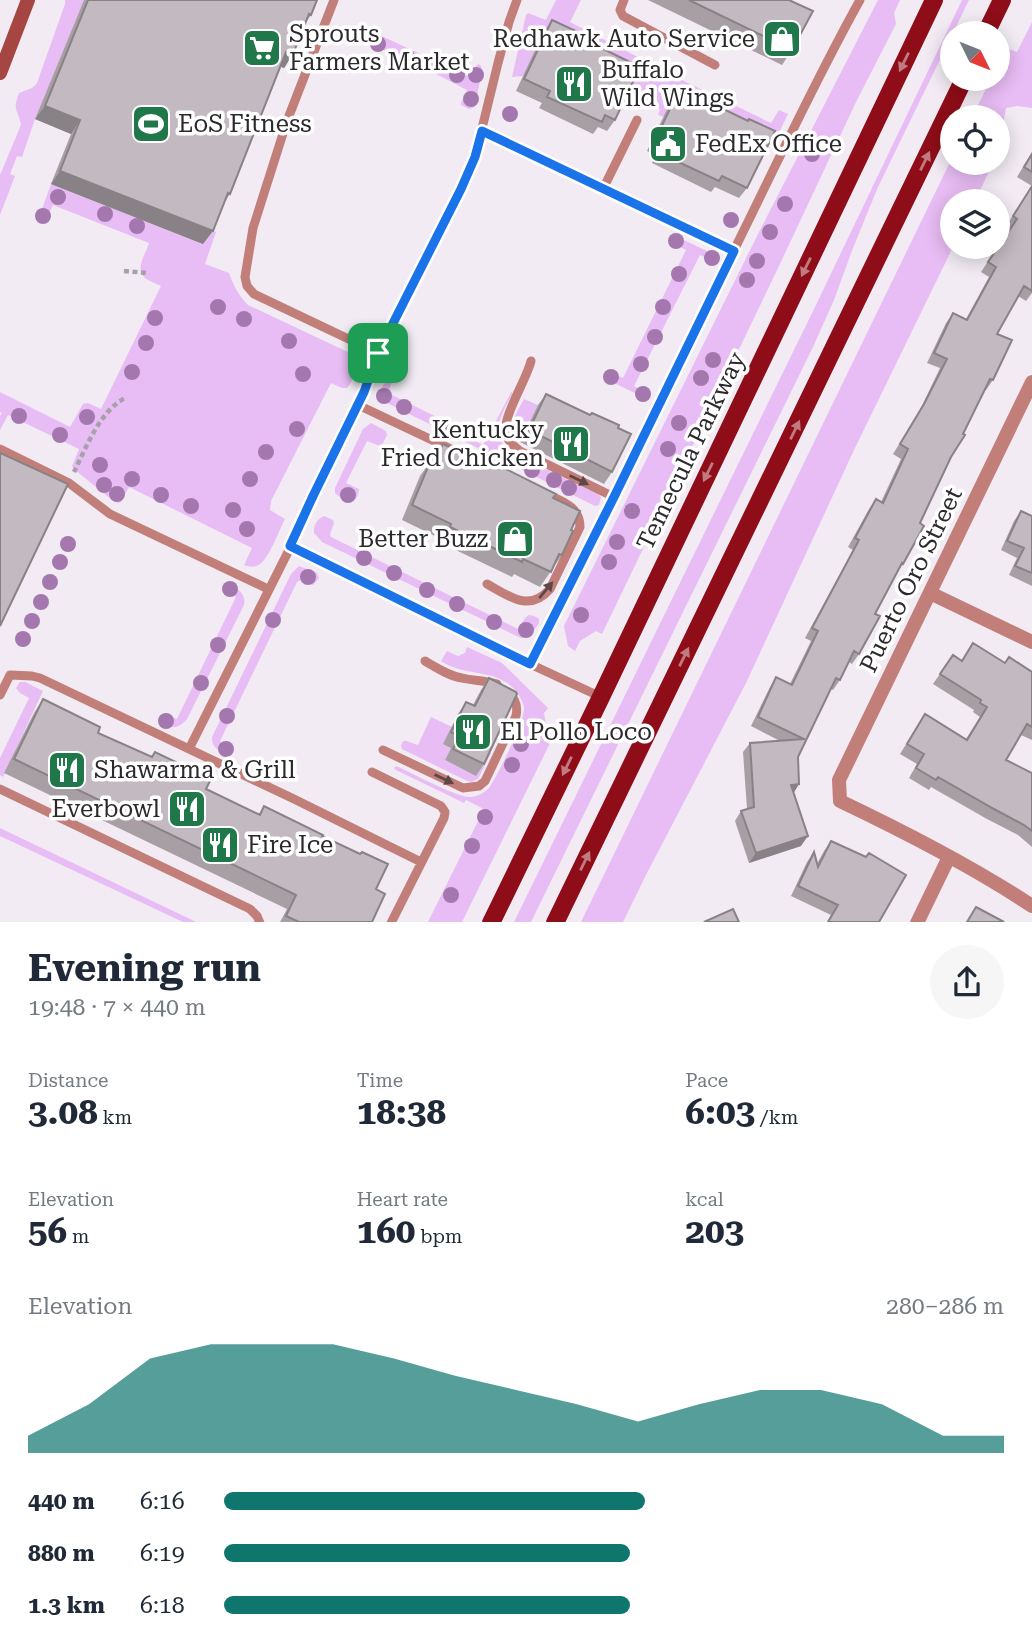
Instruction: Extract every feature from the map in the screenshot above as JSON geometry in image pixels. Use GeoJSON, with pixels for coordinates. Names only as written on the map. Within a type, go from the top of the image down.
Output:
{"type":"FeatureCollection","features":[{"type":"Feature","properties":{"kind":"main road","name":"Temecula Parkway"},"geometry":{"type":"LineString","coordinates":[[491,922],[934,0]]}},
{"type":"Feature","properties":{"kind":"main road"},"geometry":{"type":"LineString","coordinates":[[992,21],[1002,0]]}},
{"type":"Feature","properties":{"kind":"main road"},"geometry":{"type":"LineString","coordinates":[[555,922],[958,91]]}},
{"type":"Feature","properties":{"kind":"street"},"geometry":{"type":"LineString","coordinates":[[0,73],[28,0]]}},
{"type":"Feature","properties":{"kind":"street","name":"Puerto Oro Street"},"geometry":{"type":"LineString","coordinates":[[949,858],[897,828],[840,801],[839,780],[1031,387]]}},
{"type":"Feature","properties":{"kind":"street"},"geometry":{"type":"LineString","coordinates":[[930,593],[1032,642]]}},
{"type":"Feature","properties":{"kind":"street"},"geometry":{"type":"LineString","coordinates":[[917,922],[949,858],[1001,885],[1032,906]]}},
{"type":"Feature","properties":{"kind":"lane"},"geometry":{"type":"LineString","coordinates":[[334,0],[276,156],[253,228],[245,278],[247,286],[254,294],[378,353]]}},
{"type":"Feature","properties":{"kind":"lane"},"geometry":{"type":"LineString","coordinates":[[189,749],[358,405],[378,353],[461,189],[475,157],[517,0]]}},
{"type":"Feature","properties":{"kind":"lane"},"geometry":{"type":"LineString","coordinates":[[624,0],[620,10],[623,16],[715,65]]}},
{"type":"Feature","properties":{"kind":"lane"},"geometry":{"type":"LineString","coordinates":[[530,664],[856,1]]}},
{"type":"Feature","properties":{"kind":"lane"},"geometry":{"type":"LineString","coordinates":[[604,189],[636,120]]}},
{"type":"Feature","properties":{"kind":"lane"},"geometry":{"type":"LineString","coordinates":[[482,131],[734,251]]}},
{"type":"Feature","properties":{"kind":"lane"},"geometry":{"type":"LineString","coordinates":[[531,361],[508,415],[505,431],[510,442],[520,451],[614,497]]}},
{"type":"Feature","properties":{"kind":"lane"},"geometry":{"type":"LineString","coordinates":[[358,405],[461,454]]}},
{"type":"Feature","properties":{"kind":"lane"},"geometry":{"type":"LineString","coordinates":[[0,449],[69,483],[110,514],[268,589]]}},
{"type":"Feature","properties":{"kind":"lane"},"geometry":{"type":"LineString","coordinates":[[487,584],[513,598],[536,601],[550,589],[580,527],[576,510],[531,487]]}},
{"type":"Feature","properties":{"kind":"lane"},"geometry":{"type":"LineString","coordinates":[[290,546],[601,697]]}},
{"type":"Feature","properties":{"kind":"lane"},"geometry":{"type":"LineString","coordinates":[[383,750],[463,789],[473,788],[485,781],[516,716],[516,702],[503,687],[487,680],[454,676],[425,661]]}},
{"type":"Feature","properties":{"kind":"lane"},"geometry":{"type":"LineString","coordinates":[[0,695],[10,675],[32,676],[421,862]]}},
{"type":"Feature","properties":{"kind":"lane"},"geometry":{"type":"LineString","coordinates":[[372,772],[441,806],[444,812],[444,818],[391,922]]}},
{"type":"Feature","properties":{"kind":"lane"},"geometry":{"type":"LineString","coordinates":[[0,789],[250,909],[260,922]]}},
{"type":"Feature","properties":{"kind":"path"},"geometry":{"type":"LineString","coordinates":[[124,271],[148,273]]}},
{"type":"Feature","properties":{"kind":"path"},"geometry":{"type":"LineString","coordinates":[[69,483],[95,430],[111,409],[127,397]]}},
{"type":"Feature","properties":{"kind":"shaded area"},"geometry":{"type":"Polygon","coordinates":[[[65,0],[84,0],[22,157],[17,156],[10,174],[15,176],[0,215],[0,175],[21,125],[16,107],[17,99],[19,93],[37,83],[65,0]]]}},
{"type":"Feature","properties":{"kind":"shaded area"},"geometry":{"type":"Polygon","coordinates":[[[556,0],[581,0],[570,22],[684,81],[771,123],[779,110],[788,114],[773,145],[742,130],[658,115],[660,109],[632,95],[629,101],[523,76],[512,77],[526,15],[528,13],[546,20],[556,0]]]}},
{"type":"Feature","properties":{"kind":"shaded area"},"geometry":{"type":"Polygon","coordinates":[[[878,0],[900,0],[894,13],[896,24],[856,102],[602,634],[596,631],[580,641],[575,651],[568,646],[564,626],[759,232],[878,0]]]}},
{"type":"Feature","properties":{"kind":"shaded area"},"geometry":{"type":"Polygon","coordinates":[[[962,0],[969,0],[959,21],[952,21],[962,0]]]}},
{"type":"Feature","properties":{"kind":"shaded area"},"geometry":{"type":"Polygon","coordinates":[[[1032,22],[1032,108],[978,105],[985,91],[1010,91],[1010,49],[1017,52],[1032,22]]]}},
{"type":"Feature","properties":{"kind":"shaded area"},"geometry":{"type":"Polygon","coordinates":[[[373,32],[470,77],[479,64],[482,70],[475,106],[469,109],[461,105],[467,90],[415,63],[367,43],[373,32]]]}},
{"type":"Feature","properties":{"kind":"shaded area"},"geometry":{"type":"Polygon","coordinates":[[[940,46],[940,60],[878,187],[813,347],[531,922],[514,922],[940,46]]]}},
{"type":"Feature","properties":{"kind":"shaded area"},"geometry":{"type":"Polygon","coordinates":[[[944,175],[987,175],[981,189],[940,189],[940,259],[947,259],[854,450],[746,683],[623,922],[581,922],[944,175]]]}},
{"type":"Feature","properties":{"kind":"shaded area"},"geometry":{"type":"Polygon","coordinates":[[[51,184],[203,244],[209,229],[216,232],[205,264],[229,273],[248,305],[356,358],[354,374],[347,388],[331,383],[271,501],[270,510],[285,519],[267,556],[258,565],[244,565],[252,548],[129,487],[121,502],[112,500],[72,466],[79,449],[8,415],[0,430],[0,392],[70,427],[83,404],[88,403],[101,409],[161,286],[142,274],[141,265],[149,243],[53,205],[45,222],[39,222],[51,184]]]}},
{"type":"Feature","properties":{"kind":"shaded area"},"geometry":{"type":"Polygon","coordinates":[[[677,237],[718,256],[719,259],[716,262],[700,255],[634,386],[650,395],[645,398],[606,379],[606,374],[610,372],[623,378],[686,250],[672,242],[673,238],[677,237]]]}},
{"type":"Feature","properties":{"kind":"shaded area"},"geometry":{"type":"Polygon","coordinates":[[[393,373],[388,393],[465,431],[463,435],[483,445],[512,391],[499,424],[498,431],[504,446],[511,453],[598,494],[601,497],[599,505],[595,506],[377,398],[389,374],[393,373]]]}},
{"type":"Feature","properties":{"kind":"shaded area"},"geometry":{"type":"Polygon","coordinates":[[[524,399],[538,405],[520,442],[513,426],[524,399]]]}},
{"type":"Feature","properties":{"kind":"shaded area"},"geometry":{"type":"Polygon","coordinates":[[[371,423],[386,431],[387,435],[380,446],[367,441],[346,483],[359,489],[358,495],[353,501],[346,500],[335,493],[335,488],[363,429],[371,423]]]}},
{"type":"Feature","properties":{"kind":"shaded area"},"geometry":{"type":"Polygon","coordinates":[[[324,516],[334,523],[331,537],[518,629],[529,615],[539,619],[539,623],[531,635],[521,638],[322,542],[314,530],[317,521],[324,516]]]}},
{"type":"Feature","properties":{"kind":"shaded area"},"geometry":{"type":"Polygon","coordinates":[[[299,566],[317,573],[319,578],[313,585],[301,580],[297,582],[220,741],[234,751],[229,755],[215,746],[212,737],[291,574],[299,566]]]}},
{"type":"Feature","properties":{"kind":"shaded area"},"geometry":{"type":"Polygon","coordinates":[[[228,583],[242,594],[244,605],[187,719],[177,727],[167,725],[159,720],[159,717],[162,714],[177,719],[236,597],[222,588],[228,583]]]}},
{"type":"Feature","properties":{"kind":"shaded area"},"geometry":{"type":"Polygon","coordinates":[[[467,647],[502,663],[548,708],[544,713],[547,731],[554,735],[462,922],[428,922],[484,809],[466,800],[464,803],[394,768],[396,766],[464,796],[473,797],[480,794],[489,788],[498,773],[515,737],[524,709],[518,694],[499,678],[460,669],[441,661],[447,651],[458,656],[465,653],[467,647]]]}},
{"type":"Feature","properties":{"kind":"shaded area"},"geometry":{"type":"Polygon","coordinates":[[[20,682],[43,691],[3,777],[0,775],[0,758],[29,698],[16,688],[20,682]]]}},
{"type":"Feature","properties":{"kind":"shaded area"},"geometry":{"type":"Polygon","coordinates":[[[431,717],[452,727],[451,748],[445,760],[475,775],[488,751],[491,753],[478,779],[471,782],[465,780],[402,749],[403,741],[418,745],[431,717]]]}},
{"type":"Feature","properties":{"kind":"shaded area"},"geometry":{"type":"Polygon","coordinates":[[[0,828],[196,922],[183,922],[0,836],[0,828]]]}},
{"type":"Feature","properties":{"kind":"building","name":"EoS Fitness"},"geometry":{"type":"Polygon","coordinates":[[[88,0],[317,0],[293,54],[286,52],[213,231],[60,171],[80,120],[45,106],[88,0]]]}},
{"type":"Feature","properties":{"kind":"building"},"geometry":{"type":"Polygon","coordinates":[[[689,0],[789,0],[813,11],[792,50],[689,0]]]}},
{"type":"Feature","properties":{"kind":"building","name":"Buffalo Wild Wings"},"geometry":{"type":"Polygon","coordinates":[[[552,20],[578,32],[577,36],[640,67],[615,120],[605,115],[602,122],[547,97],[550,91],[524,79],[552,20]]]}},
{"type":"Feature","properties":{"kind":"building"},"geometry":{"type":"Polygon","coordinates":[[[680,88],[775,131],[747,188],[722,176],[719,181],[659,153],[663,144],[655,140],[680,88]]]}},
{"type":"Feature","properties":{"kind":"building"},"geometry":{"type":"Polygon","coordinates":[[[1032,154],[1032,172],[1024,167],[1032,154]]]}},
{"type":"Feature","properties":{"kind":"building"},"geometry":{"type":"Polygon","coordinates":[[[1032,186],[1032,291],[1024,286],[997,334],[1012,340],[993,380],[990,379],[963,434],[965,435],[951,457],[920,523],[924,526],[875,614],[880,616],[859,654],[854,651],[840,680],[836,678],[798,757],[799,784],[791,785],[808,836],[756,853],[741,811],[754,807],[750,743],[804,739],[758,717],[776,677],[792,685],[818,631],[812,628],[859,540],[855,538],[876,499],[883,503],[908,449],[900,444],[947,359],[934,353],[953,313],[967,320],[996,267],[988,262],[990,259],[1010,259],[1010,229],[1017,219],[1013,216],[1032,186]]]}},
{"type":"Feature","properties":{"kind":"building","name":"Kentucky Fried Chicken"},"geometry":{"type":"Polygon","coordinates":[[[546,394],[590,415],[592,413],[619,425],[618,428],[631,434],[612,472],[529,430],[546,394]]]}},
{"type":"Feature","properties":{"kind":"building"},"geometry":{"type":"Polygon","coordinates":[[[443,444],[481,462],[486,453],[508,464],[506,469],[556,494],[553,498],[580,511],[562,555],[559,554],[551,572],[523,559],[522,562],[412,505],[430,462],[433,463],[443,444]]]}},
{"type":"Feature","properties":{"kind":"building"},"geometry":{"type":"Polygon","coordinates":[[[0,453],[68,484],[0,626],[0,453]]]}},
{"type":"Feature","properties":{"kind":"building"},"geometry":{"type":"Polygon","coordinates":[[[1021,511],[1032,516],[1032,573],[1015,566],[1024,548],[1007,541],[1021,511]]]}},
{"type":"Feature","properties":{"kind":"building"},"geometry":{"type":"Polygon","coordinates":[[[973,643],[1005,663],[1009,657],[1032,672],[1032,727],[1027,724],[1006,760],[1032,773],[1032,831],[938,777],[936,780],[916,768],[924,754],[907,744],[925,714],[967,740],[987,707],[980,703],[981,700],[940,674],[953,655],[962,661],[973,643]]]}},
{"type":"Feature","properties":{"kind":"building","name":"El Pollo Loco"},"geometry":{"type":"Polygon","coordinates":[[[489,678],[517,694],[484,764],[453,749],[459,736],[451,732],[466,702],[475,706],[489,678]]]}},
{"type":"Feature","properties":{"kind":"building"},"geometry":{"type":"Polygon","coordinates":[[[43,699],[100,727],[98,733],[152,757],[155,752],[211,779],[206,789],[260,815],[264,806],[360,854],[362,852],[388,864],[376,889],[385,894],[372,922],[299,922],[286,916],[296,895],[14,759],[43,699]]]}},
{"type":"Feature","properties":{"kind":"building"},"geometry":{"type":"Polygon","coordinates":[[[831,841],[866,857],[869,853],[906,875],[879,922],[828,922],[838,905],[798,886],[814,852],[818,867],[831,841]]]}},
{"type":"Feature","properties":{"kind":"building"},"geometry":{"type":"Polygon","coordinates":[[[976,907],[1004,922],[967,922],[976,907]]]}},
{"type":"Feature","properties":{"kind":"building"},"geometry":{"type":"Polygon","coordinates":[[[733,909],[739,922],[704,922],[733,909]]]}},
{"type":"Feature","properties":{"kind":"place","name":"Redhawk Auto Service"},"geometry":{"type":"Point","coordinates":[782,39]}},
{"type":"Feature","properties":{"kind":"place","name":"Sprouts Farmers Market"},"geometry":{"type":"Point","coordinates":[262,48]}},
{"type":"Feature","properties":{"kind":"place","name":"Buffalo Wild Wings"},"geometry":{"type":"Point","coordinates":[574,84]}},
{"type":"Feature","properties":{"kind":"place","name":"EoS Fitness"},"geometry":{"type":"Point","coordinates":[151,124]}},
{"type":"Feature","properties":{"kind":"place","name":"FedEx Office"},"geometry":{"type":"Point","coordinates":[668,144]}},
{"type":"Feature","properties":{"kind":"place","name":"Kentucky Fried Chicken"},"geometry":{"type":"Point","coordinates":[571,444]}},
{"type":"Feature","properties":{"kind":"place","name":"Better Buzz"},"geometry":{"type":"Point","coordinates":[515,539]}},
{"type":"Feature","properties":{"kind":"place","name":"El Pollo Loco"},"geometry":{"type":"Point","coordinates":[473,732]}},
{"type":"Feature","properties":{"kind":"place","name":"Shawarma & Grill"},"geometry":{"type":"Point","coordinates":[67,770]}},
{"type":"Feature","properties":{"kind":"place","name":"Everbowl"},"geometry":{"type":"Point","coordinates":[187,809]}},
{"type":"Feature","properties":{"kind":"place","name":"Fire Ice"},"geometry":{"type":"Point","coordinates":[220,845]}},
{"type":"Feature","properties":{"kind":"route"},"geometry":{"type":"LineString","coordinates":[[482,131],[734,251],[530,664],[290,546],[364,392],[378,353],[461,189],[475,157],[482,131]]}}]}
